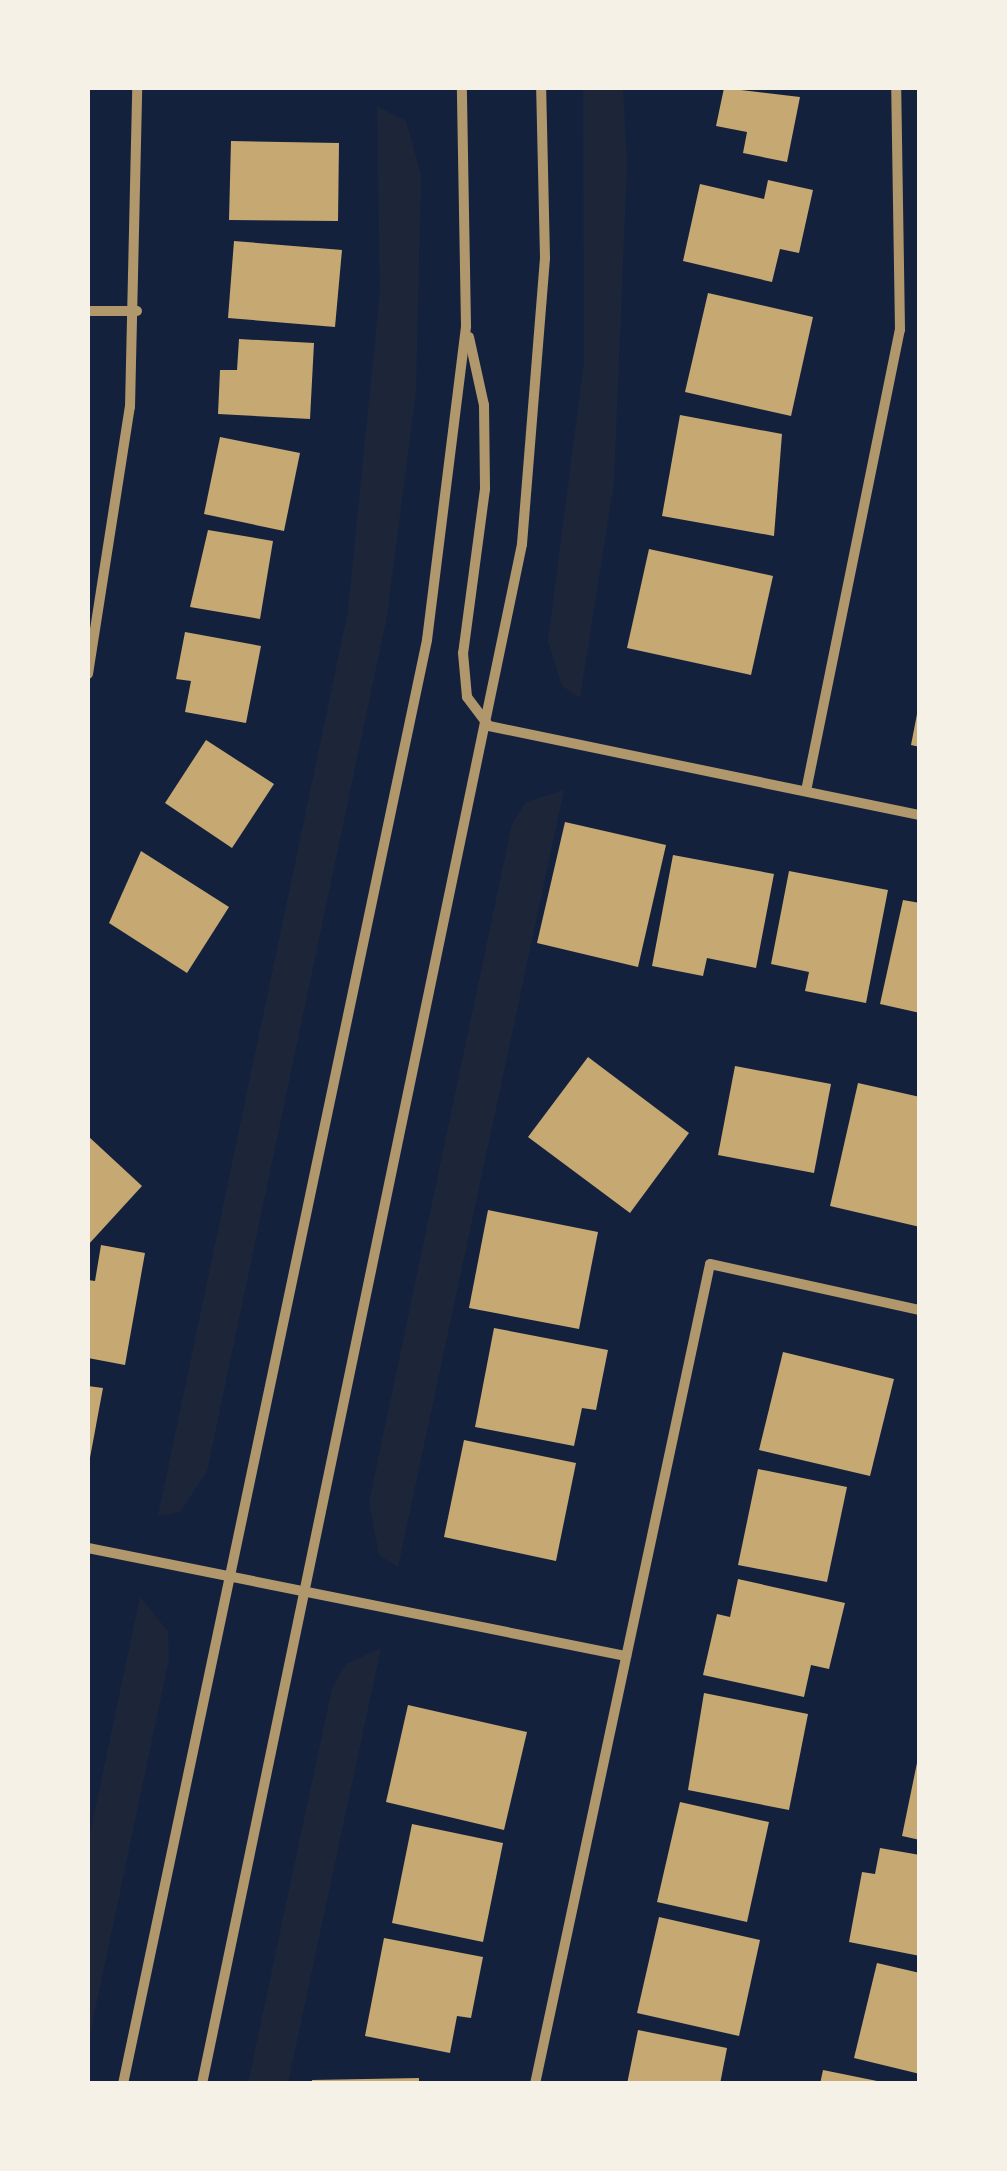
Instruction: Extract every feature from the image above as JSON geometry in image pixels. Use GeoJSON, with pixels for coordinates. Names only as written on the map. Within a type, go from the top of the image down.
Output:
{"type":"FeatureCollection","features":[{"type":"Feature","properties":{"kind":"street"},"geometry":{"type":"LineString","coordinates":[[88,674],[119,495],[137,311],[137,88]]}},
{"type":"Feature","properties":{"kind":"street"},"geometry":{"type":"LineString","coordinates":[[123,2084],[428,640],[466,326],[462,88]]}},
{"type":"Feature","properties":{"kind":"street"},"geometry":{"type":"LineString","coordinates":[[202,2084],[489,726],[536,428],[541,88]]}},
{"type":"Feature","properties":{"kind":"street"},"geometry":{"type":"LineString","coordinates":[[806,790],[900,330],[896,88]]}},
{"type":"Feature","properties":{"kind":"street"},"geometry":{"type":"LineString","coordinates":[[88,311],[137,311]]}},
{"type":"Feature","properties":{"kind":"street"},"geometry":{"type":"LineString","coordinates":[[466,326],[484,406],[485,489],[463,653],[467,697],[489,726],[920,815]]}},
{"type":"Feature","properties":{"kind":"street"},"geometry":{"type":"LineString","coordinates":[[535,2084],[710,1264],[920,1310]]}},
{"type":"Feature","properties":{"kind":"street"},"geometry":{"type":"LineString","coordinates":[[88,1548],[626,1656]]}},
{"type":"Feature","properties":{"kind":"shaded area"},"geometry":{"type":"Polygon","coordinates":[[[583,88],[623,88],[627,164],[614,482],[580,698],[562,686],[548,641],[584,362],[583,88]]]}},
{"type":"Feature","properties":{"kind":"shaded area"},"geometry":{"type":"Polygon","coordinates":[[[377,106],[406,121],[421,175],[416,391],[387,616],[207,1471],[180,1512],[158,1516],[348,611],[380,292],[377,106]]]}},
{"type":"Feature","properties":{"kind":"shaded area"},"geometry":{"type":"Polygon","coordinates":[[[564,790],[398,1567],[379,1555],[369,1502],[512,824],[526,802],[564,790]]]}},
{"type":"Feature","properties":{"kind":"shaded area"},"geometry":{"type":"Polygon","coordinates":[[[140,1597],[168,1631],[169,1659],[88,2044],[88,1843],[140,1597]]]}},
{"type":"Feature","properties":{"kind":"shaded area"},"geometry":{"type":"Polygon","coordinates":[[[381,1648],[288,2083],[248,2083],[332,1688],[346,1664],[381,1648]]]}},
{"type":"Feature","properties":{"kind":"building"},"geometry":{"type":"Polygon","coordinates":[[[724,88],[800,97],[787,162],[743,153],[747,132],[716,126],[724,88]]]}},
{"type":"Feature","properties":{"kind":"building"},"geometry":{"type":"Polygon","coordinates":[[[231,141],[339,143],[338,221],[229,220],[231,141]]]}},
{"type":"Feature","properties":{"kind":"building"},"geometry":{"type":"Polygon","coordinates":[[[768,180],[813,190],[799,253],[780,249],[772,282],[683,261],[700,184],[764,199],[768,180]]]}},
{"type":"Feature","properties":{"kind":"building"},"geometry":{"type":"Polygon","coordinates":[[[234,241],[342,250],[335,327],[228,318],[234,241]]]}},
{"type":"Feature","properties":{"kind":"building"},"geometry":{"type":"Polygon","coordinates":[[[708,293],[813,317],[791,416],[685,392],[708,293]]]}},
{"type":"Feature","properties":{"kind":"building"},"geometry":{"type":"Polygon","coordinates":[[[239,339],[314,343],[310,419],[218,414],[220,370],[237,370],[239,339]]]}},
{"type":"Feature","properties":{"kind":"building"},"geometry":{"type":"Polygon","coordinates":[[[680,415],[782,434],[774,536],[662,516],[680,415]]]}},
{"type":"Feature","properties":{"kind":"building"},"geometry":{"type":"Polygon","coordinates":[[[220,437],[300,453],[284,531],[204,514],[220,437]]]}},
{"type":"Feature","properties":{"kind":"building"},"geometry":{"type":"Polygon","coordinates":[[[208,530],[273,541],[260,619],[190,607],[208,530]]]}},
{"type":"Feature","properties":{"kind":"building"},"geometry":{"type":"Polygon","coordinates":[[[649,549],[773,576],[751,675],[627,648],[649,549]]]}},
{"type":"Feature","properties":{"kind":"building"},"geometry":{"type":"Polygon","coordinates":[[[185,632],[261,646],[246,723],[185,712],[191,681],[176,679],[185,632]]]}},
{"type":"Feature","properties":{"kind":"building"},"geometry":{"type":"Polygon","coordinates":[[[920,709],[920,747],[911,745],[920,709]]]}},
{"type":"Feature","properties":{"kind":"building"},"geometry":{"type":"Polygon","coordinates":[[[206,740],[274,784],[232,848],[165,803],[206,740]]]}},
{"type":"Feature","properties":{"kind":"building"},"geometry":{"type":"Polygon","coordinates":[[[565,822],[666,845],[638,967],[537,943],[565,822]]]}},
{"type":"Feature","properties":{"kind":"building"},"geometry":{"type":"Polygon","coordinates":[[[141,851],[229,907],[187,973],[109,923],[141,851]]]}},
{"type":"Feature","properties":{"kind":"building"},"geometry":{"type":"Polygon","coordinates":[[[673,855],[774,874],[756,968],[707,958],[703,976],[652,966],[673,855]]]}},
{"type":"Feature","properties":{"kind":"building"},"geometry":{"type":"Polygon","coordinates":[[[789,871],[888,890],[866,1003],[805,991],[809,972],[771,964],[789,871]]]}},
{"type":"Feature","properties":{"kind":"building"},"geometry":{"type":"Polygon","coordinates":[[[903,900],[920,903],[920,1013],[880,1004],[903,900]]]}},
{"type":"Feature","properties":{"kind":"building"},"geometry":{"type":"Polygon","coordinates":[[[588,1057],[689,1133],[630,1213],[528,1137],[588,1057]]]}},
{"type":"Feature","properties":{"kind":"building"},"geometry":{"type":"Polygon","coordinates":[[[735,1066],[831,1084],[814,1173],[718,1155],[735,1066]]]}},
{"type":"Feature","properties":{"kind":"building"},"geometry":{"type":"Polygon","coordinates":[[[858,1083],[920,1097],[920,1227],[830,1206],[858,1083]]]}},
{"type":"Feature","properties":{"kind":"building"},"geometry":{"type":"Polygon","coordinates":[[[88,1136],[142,1186],[88,1245],[88,1136]]]}},
{"type":"Feature","properties":{"kind":"building"},"geometry":{"type":"Polygon","coordinates":[[[488,1210],[598,1232],[579,1329],[469,1308],[488,1210]]]}},
{"type":"Feature","properties":{"kind":"building"},"geometry":{"type":"Polygon","coordinates":[[[101,1245],[145,1253],[125,1365],[88,1358],[88,1280],[95,1281],[101,1245]]]}},
{"type":"Feature","properties":{"kind":"building"},"geometry":{"type":"Polygon","coordinates":[[[494,1328],[608,1350],[596,1410],[582,1408],[574,1446],[475,1427],[494,1328]]]}},
{"type":"Feature","properties":{"kind":"building"},"geometry":{"type":"Polygon","coordinates":[[[783,1352],[894,1379],[870,1476],[759,1450],[783,1352]]]}},
{"type":"Feature","properties":{"kind":"building"},"geometry":{"type":"Polygon","coordinates":[[[88,1386],[103,1388],[89,1463],[88,1463],[88,1386]]]}},
{"type":"Feature","properties":{"kind":"building"},"geometry":{"type":"Polygon","coordinates":[[[464,1440],[576,1463],[556,1561],[444,1537],[464,1440]]]}},
{"type":"Feature","properties":{"kind":"building"},"geometry":{"type":"Polygon","coordinates":[[[758,1469],[847,1487],[827,1582],[738,1565],[758,1469]]]}},
{"type":"Feature","properties":{"kind":"building"},"geometry":{"type":"Polygon","coordinates":[[[738,1579],[845,1603],[829,1669],[811,1665],[804,1697],[703,1675],[717,1614],[730,1617],[738,1579]]]}},
{"type":"Feature","properties":{"kind":"building"},"geometry":{"type":"Polygon","coordinates":[[[704,1693],[808,1714],[789,1810],[688,1790],[704,1693]]]}},
{"type":"Feature","properties":{"kind":"building"},"geometry":{"type":"Polygon","coordinates":[[[408,1705],[527,1732],[504,1830],[386,1802],[408,1705]]]}},
{"type":"Feature","properties":{"kind":"building"},"geometry":{"type":"Polygon","coordinates":[[[920,1759],[920,1840],[902,1836],[920,1759]]]}},
{"type":"Feature","properties":{"kind":"building"},"geometry":{"type":"Polygon","coordinates":[[[680,1802],[769,1822],[747,1922],[657,1902],[680,1802]]]}},
{"type":"Feature","properties":{"kind":"building"},"geometry":{"type":"Polygon","coordinates":[[[412,1824],[503,1843],[483,1942],[392,1923],[412,1824]]]}},
{"type":"Feature","properties":{"kind":"building"},"geometry":{"type":"Polygon","coordinates":[[[880,1848],[920,1855],[920,1956],[849,1942],[862,1872],[875,1874],[880,1848]]]}},
{"type":"Feature","properties":{"kind":"building"},"geometry":{"type":"Polygon","coordinates":[[[659,1917],[760,1940],[739,2036],[637,2013],[659,1917]]]}},
{"type":"Feature","properties":{"kind":"building"},"geometry":{"type":"Polygon","coordinates":[[[384,1938],[483,1957],[471,2018],[457,2016],[450,2053],[365,2036],[384,1938]]]}},
{"type":"Feature","properties":{"kind":"building"},"geometry":{"type":"Polygon","coordinates":[[[877,1963],[920,1973],[920,2074],[854,2058],[877,1963]]]}},
{"type":"Feature","properties":{"kind":"building"},"geometry":{"type":"Polygon","coordinates":[[[638,2030],[727,2048],[720,2084],[627,2084],[638,2030]]]}},
{"type":"Feature","properties":{"kind":"building"},"geometry":{"type":"Polygon","coordinates":[[[823,2070],[882,2082],[882,2084],[820,2084],[823,2070]]]}},
{"type":"Feature","properties":{"kind":"building"},"geometry":{"type":"Polygon","coordinates":[[[419,2078],[419,2084],[312,2084],[312,2080],[419,2078]]]}}]}
